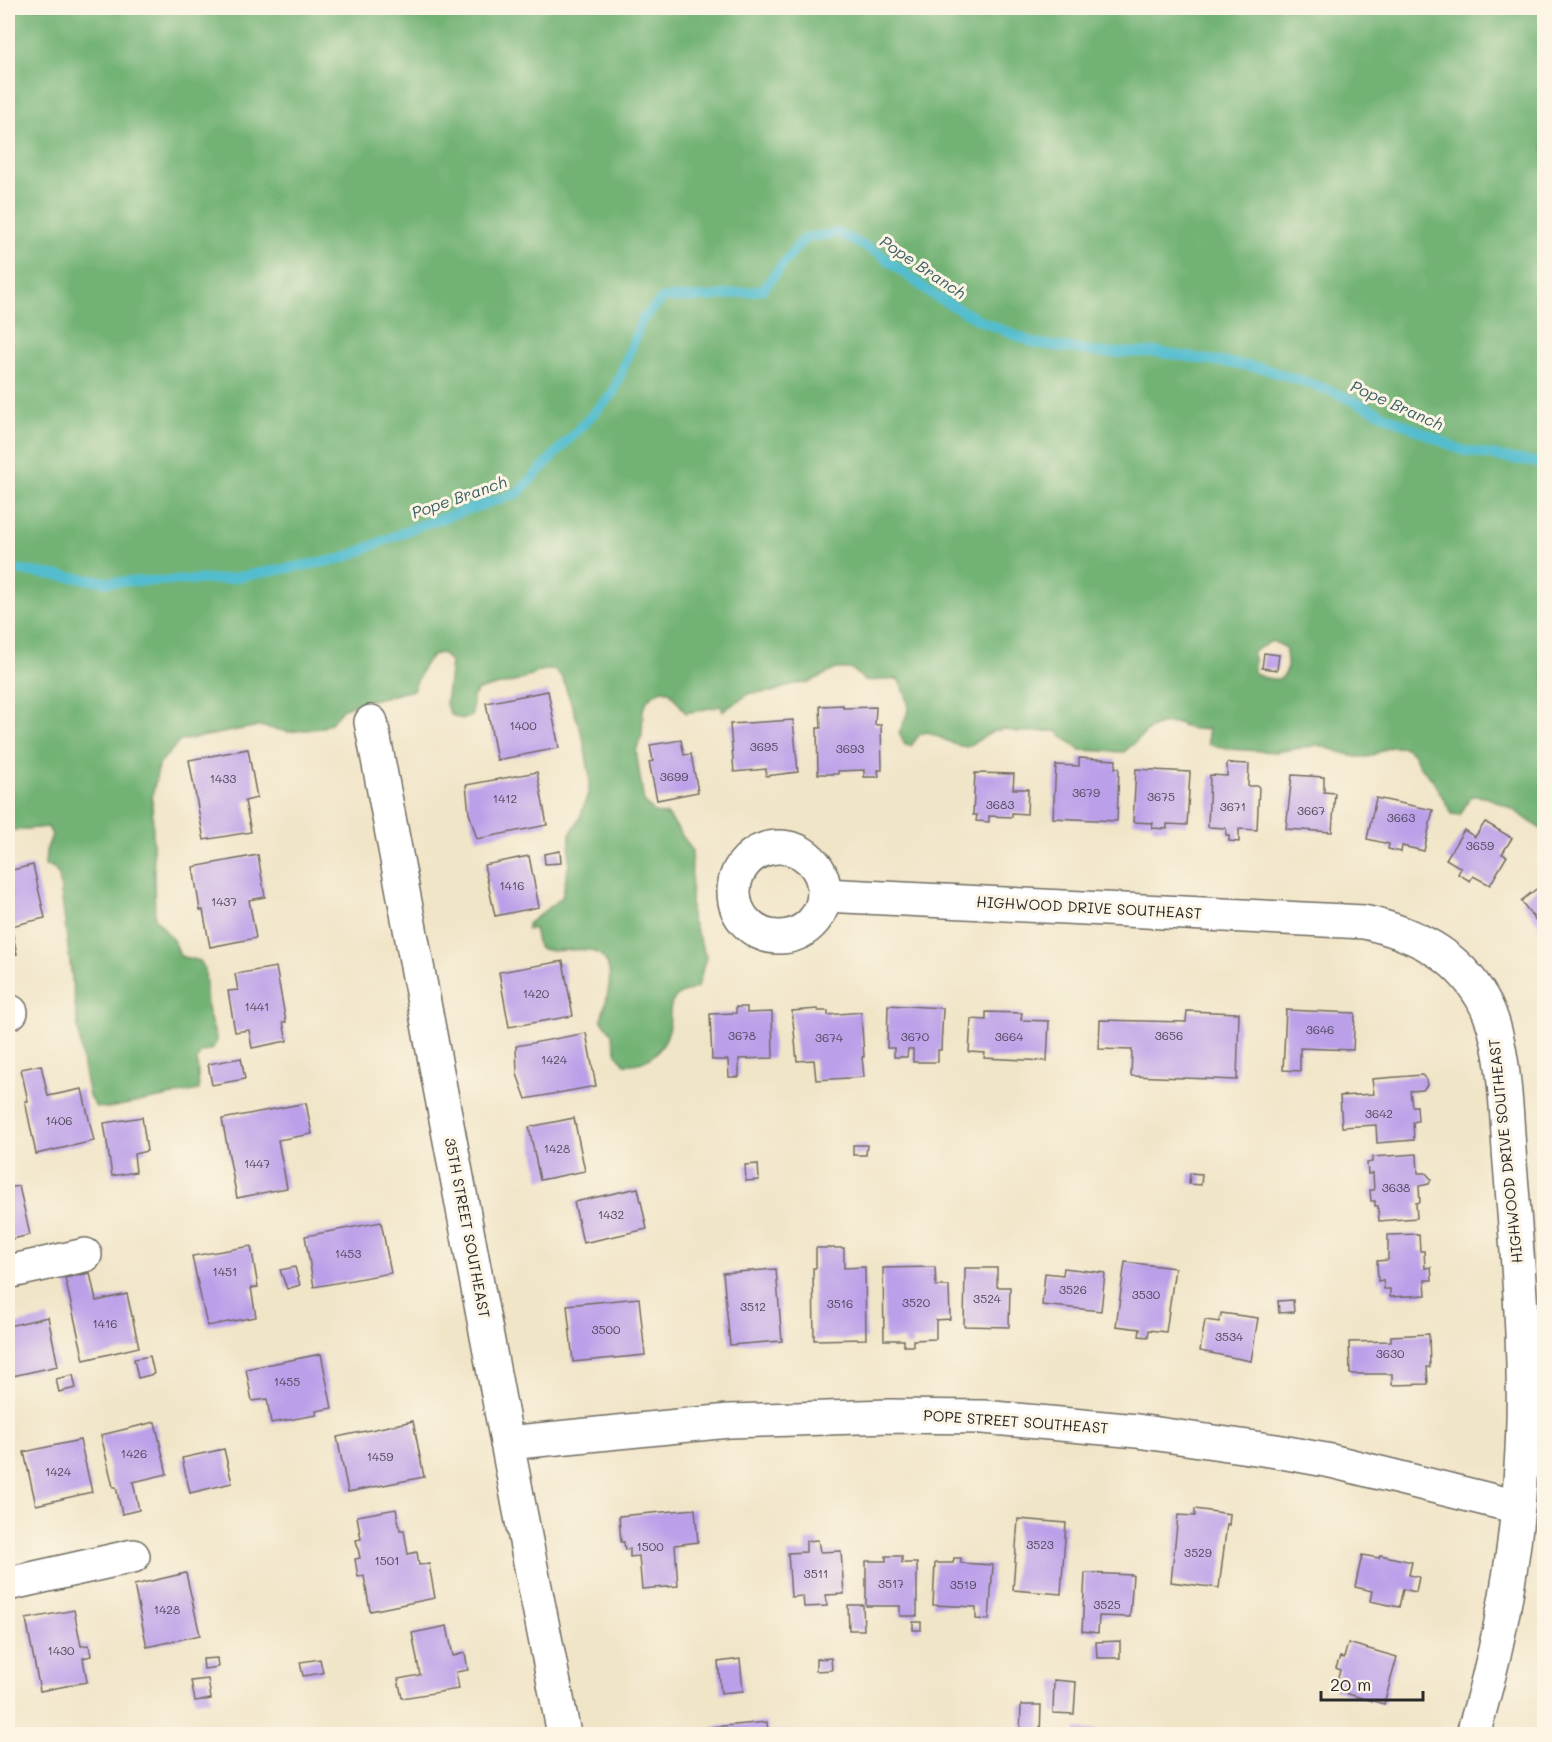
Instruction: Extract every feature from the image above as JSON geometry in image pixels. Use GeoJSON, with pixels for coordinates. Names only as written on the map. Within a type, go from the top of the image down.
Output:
{"type":"FeatureCollection","features":[{"type":"Feature","properties":{"kind":"street","name":"35TH STREET SOUTHEAST"},"geometry":{"type":"LineString","coordinates":[[371,722],[564,1734]]}},
{"type":"Feature","properties":{"kind":"street","name":"HIGHWOOD DRIVE SOUTHEAST"},"geometry":{"type":"LineString","coordinates":[[824,894],[1364,922],[1392,928],[1419,939],[1455,963],[1482,999],[1497,1037],[1501,1057],[1521,1329],[1522,1444],[1512,1565],[1498,1639],[1473,1734]]}},
{"type":"Feature","properties":{"kind":"street"},"geometry":{"type":"LineString","coordinates":[[8,1272],[85,1255]]}},
{"type":"Feature","properties":{"kind":"street","name":"POPE STREET SOUTHEAST"},"geometry":{"type":"LineString","coordinates":[[507,1443],[729,1421],[890,1416],[983,1418],[1137,1431],[1265,1449],[1331,1461],[1518,1507]]}},
{"type":"Feature","properties":{"kind":"street"},"geometry":{"type":"LineString","coordinates":[[8,1584],[133,1556]]}},
{"type":"Feature","properties":{"kind":"green space"},"geometry":{"type":"Polygon","coordinates":[[[8,8],[1544,8],[1544,831],[1510,808],[1481,796],[1471,796],[1460,815],[1452,814],[1433,780],[1419,765],[1413,753],[1404,747],[1390,747],[1368,757],[1356,757],[1318,745],[1276,752],[1229,749],[1208,744],[1208,729],[1190,729],[1179,723],[1161,724],[1151,728],[1124,752],[1080,750],[1056,731],[1017,732],[1005,729],[994,731],[967,747],[956,745],[928,732],[920,734],[911,746],[905,745],[899,733],[908,711],[908,700],[898,679],[865,681],[852,669],[836,669],[808,683],[794,684],[772,692],[750,693],[723,711],[721,706],[686,713],[669,691],[661,690],[648,699],[643,710],[642,735],[636,751],[644,802],[655,813],[668,815],[692,850],[691,917],[706,957],[698,987],[681,994],[673,1001],[670,1008],[667,1037],[659,1050],[647,1060],[625,1064],[617,1055],[612,1034],[601,1019],[610,979],[606,961],[599,954],[589,950],[541,949],[538,947],[534,928],[527,930],[528,924],[562,897],[569,864],[570,834],[580,818],[588,793],[590,778],[583,737],[562,677],[554,670],[543,670],[518,681],[478,690],[473,697],[472,716],[462,719],[451,715],[446,705],[451,662],[441,653],[430,658],[413,690],[344,708],[331,723],[321,728],[289,732],[259,726],[180,741],[159,764],[152,797],[155,918],[174,941],[180,956],[200,961],[205,969],[207,1009],[217,1041],[212,1049],[200,1053],[197,1060],[199,1090],[109,1108],[96,1107],[89,1097],[59,876],[53,867],[45,866],[46,851],[52,835],[48,827],[8,831],[8,8]],[[1272,641],[1252,652],[1254,672],[1272,679],[1283,677],[1287,669],[1285,647],[1272,641]]]}},
{"type":"Feature","properties":{"kind":"building"},"geometry":{"type":"Polygon","coordinates":[[[1264,653],[1279,655],[1277,670],[1262,668],[1264,653]]]}},
{"type":"Feature","properties":{"kind":"building"},"geometry":{"type":"Polygon","coordinates":[[[548,691],[559,748],[497,760],[486,703],[548,691]]]}},
{"type":"Feature","properties":{"kind":"building"},"geometry":{"type":"Polygon","coordinates":[[[843,705],[843,708],[876,707],[875,725],[881,725],[882,770],[878,770],[879,777],[864,777],[864,770],[818,774],[817,728],[821,728],[820,706],[843,705]]]}},
{"type":"Feature","properties":{"kind":"building"},"geometry":{"type":"Polygon","coordinates":[[[793,720],[798,772],[766,776],[766,769],[734,772],[730,724],[793,720]]]}},
{"type":"Feature","properties":{"kind":"building"},"geometry":{"type":"Polygon","coordinates":[[[681,740],[684,755],[691,754],[698,792],[657,800],[649,762],[653,761],[650,745],[681,740]]]}},
{"type":"Feature","properties":{"kind":"building"},"geometry":{"type":"Polygon","coordinates":[[[248,749],[257,798],[245,801],[251,832],[204,840],[189,760],[248,749]]]}},
{"type":"Feature","properties":{"kind":"building"},"geometry":{"type":"Polygon","coordinates":[[[1079,758],[1116,760],[1115,768],[1119,768],[1117,821],[1053,818],[1056,765],[1079,766],[1079,758]]]}},
{"type":"Feature","properties":{"kind":"building"},"geometry":{"type":"Polygon","coordinates":[[[1227,763],[1249,764],[1248,786],[1259,786],[1257,830],[1239,829],[1239,842],[1229,841],[1226,828],[1208,827],[1210,775],[1227,776],[1227,763]]]}},
{"type":"Feature","properties":{"kind":"building"},"geometry":{"type":"Polygon","coordinates":[[[1136,769],[1190,772],[1187,825],[1167,824],[1167,829],[1152,828],[1153,823],[1133,822],[1136,769]]]}},
{"type":"Feature","properties":{"kind":"building"},"geometry":{"type":"Polygon","coordinates":[[[537,772],[547,825],[477,839],[469,813],[466,785],[537,772]]]}},
{"type":"Feature","properties":{"kind":"building"},"geometry":{"type":"Polygon","coordinates":[[[975,773],[1014,774],[1013,789],[1028,789],[1027,814],[1012,813],[1012,817],[989,816],[989,822],[976,821],[977,815],[973,815],[975,773]]]}},
{"type":"Feature","properties":{"kind":"building"},"geometry":{"type":"Polygon","coordinates":[[[1292,775],[1324,777],[1324,792],[1335,793],[1332,832],[1286,829],[1292,775]]]}},
{"type":"Feature","properties":{"kind":"building"},"geometry":{"type":"Polygon","coordinates":[[[1376,798],[1433,810],[1424,851],[1402,846],[1401,852],[1388,849],[1389,844],[1367,839],[1376,798]]]}},
{"type":"Feature","properties":{"kind":"building"},"geometry":{"type":"Polygon","coordinates":[[[1485,822],[1512,838],[1502,854],[1507,856],[1490,885],[1473,876],[1470,881],[1458,874],[1461,868],[1446,859],[1464,830],[1475,837],[1485,822]]]}},
{"type":"Feature","properties":{"kind":"building"},"geometry":{"type":"Polygon","coordinates":[[[560,851],[561,863],[545,864],[544,854],[560,851]]]}},
{"type":"Feature","properties":{"kind":"building"},"geometry":{"type":"Polygon","coordinates":[[[258,855],[265,897],[249,900],[256,938],[210,947],[203,910],[200,910],[193,867],[258,855]]]}},
{"type":"Feature","properties":{"kind":"building"},"geometry":{"type":"Polygon","coordinates":[[[529,856],[539,907],[495,916],[484,865],[529,856]]]}},
{"type":"Feature","properties":{"kind":"building"},"geometry":{"type":"Polygon","coordinates":[[[33,865],[45,918],[11,926],[17,954],[8,956],[8,871],[33,865]]]}},
{"type":"Feature","properties":{"kind":"building"},"geometry":{"type":"Polygon","coordinates":[[[1544,883],[1544,936],[1538,928],[1540,926],[1521,901],[1544,883]]]}},
{"type":"Feature","properties":{"kind":"building"},"geometry":{"type":"Polygon","coordinates":[[[563,961],[573,1016],[509,1027],[499,972],[563,961]]]}},
{"type":"Feature","properties":{"kind":"building"},"geometry":{"type":"Polygon","coordinates":[[[276,967],[286,1022],[283,1022],[287,1041],[252,1048],[249,1030],[235,1032],[228,991],[238,990],[235,974],[276,967]]]}},
{"type":"Feature","properties":{"kind":"building"},"geometry":{"type":"Polygon","coordinates":[[[888,1005],[943,1008],[941,1050],[938,1050],[938,1062],[913,1062],[913,1049],[908,1049],[907,1057],[894,1057],[894,1048],[887,1048],[888,1005]]]}},
{"type":"Feature","properties":{"kind":"building"},"geometry":{"type":"Polygon","coordinates":[[[736,1007],[747,1007],[747,1013],[772,1012],[773,1058],[739,1059],[739,1077],[729,1077],[728,1060],[712,1060],[710,1014],[736,1013],[736,1007]]]}},
{"type":"Feature","properties":{"kind":"building"},"geometry":{"type":"Polygon","coordinates":[[[818,1009],[818,1011],[828,1011],[828,1015],[861,1012],[864,1077],[816,1080],[814,1060],[797,1061],[792,1011],[818,1009]]]}},
{"type":"Feature","properties":{"kind":"building"},"geometry":{"type":"Polygon","coordinates":[[[1286,1010],[1355,1013],[1353,1050],[1300,1048],[1300,1071],[1283,1070],[1286,1010]]]}},
{"type":"Feature","properties":{"kind":"building"},"geometry":{"type":"Polygon","coordinates":[[[1187,1011],[1239,1013],[1237,1080],[1131,1076],[1132,1050],[1099,1049],[1100,1020],[1186,1022],[1187,1011]]]}},
{"type":"Feature","properties":{"kind":"building"},"geometry":{"type":"Polygon","coordinates":[[[986,1012],[1022,1013],[1021,1020],[1049,1021],[1047,1061],[984,1058],[985,1053],[969,1052],[971,1019],[986,1020],[986,1012]]]}},
{"type":"Feature","properties":{"kind":"building"},"geometry":{"type":"Polygon","coordinates":[[[586,1033],[596,1086],[526,1099],[517,1074],[516,1046],[586,1033]]]}},
{"type":"Feature","properties":{"kind":"building"},"geometry":{"type":"Polygon","coordinates":[[[241,1058],[245,1079],[212,1085],[208,1064],[241,1058]]]}},
{"type":"Feature","properties":{"kind":"building"},"geometry":{"type":"Polygon","coordinates":[[[41,1065],[48,1096],[82,1089],[94,1141],[36,1154],[21,1069],[41,1065]]]}},
{"type":"Feature","properties":{"kind":"building"},"geometry":{"type":"Polygon","coordinates":[[[1422,1075],[1427,1085],[1423,1090],[1410,1091],[1412,1106],[1417,1106],[1418,1121],[1413,1122],[1414,1140],[1377,1143],[1376,1125],[1342,1127],[1340,1096],[1374,1094],[1372,1079],[1422,1075]]]}},
{"type":"Feature","properties":{"kind":"building"},"geometry":{"type":"Polygon","coordinates":[[[306,1103],[312,1134],[278,1140],[287,1188],[237,1198],[222,1119],[306,1103]]]}},
{"type":"Feature","properties":{"kind":"building"},"geometry":{"type":"Polygon","coordinates":[[[142,1117],[147,1151],[134,1154],[136,1172],[112,1176],[104,1123],[142,1117]]]}},
{"type":"Feature","properties":{"kind":"building"},"geometry":{"type":"Polygon","coordinates":[[[574,1118],[585,1171],[540,1180],[529,1127],[574,1118]]]}},
{"type":"Feature","properties":{"kind":"building"},"geometry":{"type":"Polygon","coordinates":[[[853,1145],[867,1145],[866,1155],[853,1155],[853,1145]]]}},
{"type":"Feature","properties":{"kind":"building"},"geometry":{"type":"Polygon","coordinates":[[[1417,1154],[1418,1173],[1426,1173],[1431,1179],[1429,1184],[1419,1186],[1420,1202],[1416,1203],[1417,1218],[1379,1221],[1378,1206],[1375,1206],[1375,1201],[1371,1201],[1370,1190],[1374,1190],[1373,1173],[1368,1174],[1367,1163],[1372,1162],[1372,1157],[1417,1154]]]}},
{"type":"Feature","properties":{"kind":"building"},"geometry":{"type":"Polygon","coordinates":[[[758,1164],[759,1180],[746,1181],[745,1165],[758,1164]]]}},
{"type":"Feature","properties":{"kind":"building"},"geometry":{"type":"Polygon","coordinates":[[[1190,1173],[1202,1174],[1201,1185],[1189,1184],[1190,1173]]]}},
{"type":"Feature","properties":{"kind":"building"},"geometry":{"type":"Polygon","coordinates":[[[19,1186],[30,1235],[8,1240],[8,1188],[19,1186]]]}},
{"type":"Feature","properties":{"kind":"building"},"geometry":{"type":"Polygon","coordinates":[[[638,1188],[647,1229],[583,1243],[574,1202],[638,1188]]]}},
{"type":"Feature","properties":{"kind":"building"},"geometry":{"type":"Polygon","coordinates":[[[381,1222],[391,1273],[314,1287],[305,1236],[381,1222]]]}},
{"type":"Feature","properties":{"kind":"building"},"geometry":{"type":"Polygon","coordinates":[[[1419,1234],[1420,1251],[1424,1251],[1425,1268],[1431,1267],[1432,1280],[1425,1280],[1426,1295],[1390,1297],[1390,1289],[1384,1289],[1383,1280],[1378,1281],[1377,1261],[1388,1260],[1388,1235],[1419,1234]]]}},
{"type":"Feature","properties":{"kind":"building"},"geometry":{"type":"Polygon","coordinates":[[[251,1246],[258,1287],[251,1288],[256,1317],[207,1326],[192,1256],[251,1246]]]}},
{"type":"Feature","properties":{"kind":"building"},"geometry":{"type":"Polygon","coordinates":[[[816,1248],[844,1248],[844,1268],[865,1267],[866,1339],[814,1340],[813,1268],[816,1268],[816,1248]]]}},
{"type":"Feature","properties":{"kind":"building"},"geometry":{"type":"Polygon","coordinates":[[[1125,1262],[1175,1268],[1166,1332],[1149,1330],[1148,1337],[1139,1336],[1140,1329],[1116,1326],[1125,1262]]]}},
{"type":"Feature","properties":{"kind":"building"},"geometry":{"type":"Polygon","coordinates":[[[295,1267],[300,1285],[287,1289],[280,1270],[295,1267]]]}},
{"type":"Feature","properties":{"kind":"building"},"geometry":{"type":"Polygon","coordinates":[[[935,1267],[936,1286],[949,1286],[950,1319],[936,1320],[936,1339],[913,1340],[913,1346],[904,1346],[904,1340],[884,1340],[883,1268],[935,1267]]]}},
{"type":"Feature","properties":{"kind":"building"},"geometry":{"type":"Polygon","coordinates":[[[965,1268],[997,1268],[997,1287],[1010,1287],[1009,1327],[964,1326],[965,1268]]]}},
{"type":"Feature","properties":{"kind":"building"},"geometry":{"type":"Polygon","coordinates":[[[1064,1268],[1105,1273],[1101,1311],[1042,1305],[1045,1273],[1063,1275],[1064,1268]]]}},
{"type":"Feature","properties":{"kind":"building"},"geometry":{"type":"Polygon","coordinates":[[[776,1269],[782,1341],[730,1345],[723,1273],[776,1269]]]}},
{"type":"Feature","properties":{"kind":"building"},"geometry":{"type":"Polygon","coordinates":[[[90,1273],[96,1301],[127,1294],[139,1347],[84,1360],[65,1278],[90,1273]]]}},
{"type":"Feature","properties":{"kind":"building"},"geometry":{"type":"Polygon","coordinates":[[[639,1298],[645,1355],[573,1362],[567,1305],[639,1298]]]}},
{"type":"Feature","properties":{"kind":"building"},"geometry":{"type":"Polygon","coordinates":[[[1293,1300],[1294,1312],[1279,1313],[1278,1301],[1293,1300]]]}},
{"type":"Feature","properties":{"kind":"building"},"geometry":{"type":"Polygon","coordinates":[[[1221,1313],[1258,1318],[1251,1361],[1200,1351],[1205,1320],[1220,1322],[1221,1313]]]}},
{"type":"Feature","properties":{"kind":"building"},"geometry":{"type":"Polygon","coordinates":[[[48,1317],[58,1366],[8,1377],[8,1326],[48,1317]]]}},
{"type":"Feature","properties":{"kind":"building"},"geometry":{"type":"Polygon","coordinates":[[[1429,1334],[1428,1384],[1392,1385],[1392,1374],[1350,1374],[1349,1342],[1391,1341],[1391,1336],[1429,1334]]]}},
{"type":"Feature","properties":{"kind":"building"},"geometry":{"type":"Polygon","coordinates":[[[321,1354],[332,1408],[316,1411],[317,1415],[271,1423],[267,1399],[252,1401],[246,1369],[321,1354]]]}},
{"type":"Feature","properties":{"kind":"building"},"geometry":{"type":"Polygon","coordinates":[[[150,1356],[154,1374],[138,1378],[134,1359],[150,1356]]]}},
{"type":"Feature","properties":{"kind":"building"},"geometry":{"type":"Polygon","coordinates":[[[73,1375],[76,1388],[59,1392],[56,1379],[73,1375]]]}},
{"type":"Feature","properties":{"kind":"building"},"geometry":{"type":"Polygon","coordinates":[[[413,1421],[424,1477],[348,1492],[337,1437],[413,1421]]]}},
{"type":"Feature","properties":{"kind":"building"},"geometry":{"type":"Polygon","coordinates":[[[155,1422],[167,1474],[133,1482],[139,1510],[122,1514],[101,1435],[155,1422]]]}},
{"type":"Feature","properties":{"kind":"building"},"geometry":{"type":"Polygon","coordinates":[[[80,1440],[92,1492],[36,1505],[24,1452],[80,1440]]]}},
{"type":"Feature","properties":{"kind":"building"},"geometry":{"type":"Polygon","coordinates":[[[224,1449],[232,1483],[190,1493],[182,1458],[224,1449]]]}},
{"type":"Feature","properties":{"kind":"building"},"geometry":{"type":"Polygon","coordinates":[[[396,1509],[400,1530],[404,1530],[408,1554],[417,1552],[419,1565],[429,1564],[435,1598],[370,1611],[364,1576],[358,1577],[355,1559],[360,1558],[356,1540],[361,1539],[357,1516],[396,1509]]]}},
{"type":"Feature","properties":{"kind":"building"},"geometry":{"type":"Polygon","coordinates":[[[695,1509],[698,1542],[675,1545],[678,1586],[642,1589],[639,1556],[630,1557],[630,1549],[625,1550],[624,1542],[621,1542],[619,1516],[695,1509]]]}},
{"type":"Feature","properties":{"kind":"building"},"geometry":{"type":"Polygon","coordinates":[[[1195,1509],[1230,1514],[1219,1588],[1171,1582],[1178,1515],[1195,1516],[1195,1509]]]}},
{"type":"Feature","properties":{"kind":"building"},"geometry":{"type":"Polygon","coordinates":[[[1018,1519],[1066,1523],[1061,1594],[1013,1590],[1018,1519]]]}},
{"type":"Feature","properties":{"kind":"building"},"geometry":{"type":"Polygon","coordinates":[[[818,1540],[820,1552],[841,1551],[844,1594],[826,1595],[827,1606],[804,1607],[803,1596],[791,1597],[788,1553],[806,1552],[806,1541],[818,1540]]]}},
{"type":"Feature","properties":{"kind":"building"},"geometry":{"type":"Polygon","coordinates":[[[1362,1555],[1379,1558],[1380,1555],[1412,1562],[1409,1575],[1419,1577],[1416,1592],[1403,1589],[1399,1607],[1370,1601],[1372,1591],[1355,1587],[1362,1555]]]}},
{"type":"Feature","properties":{"kind":"building"},"geometry":{"type":"Polygon","coordinates":[[[886,1556],[902,1556],[902,1563],[917,1563],[917,1616],[900,1616],[900,1606],[866,1606],[866,1561],[886,1561],[886,1556]]]}},
{"type":"Feature","properties":{"kind":"building"},"geometry":{"type":"Polygon","coordinates":[[[954,1558],[961,1558],[961,1563],[993,1565],[989,1620],[976,1619],[976,1607],[933,1605],[935,1563],[953,1563],[954,1558]]]}},
{"type":"Feature","properties":{"kind":"building"},"geometry":{"type":"Polygon","coordinates":[[[186,1573],[200,1635],[147,1647],[134,1585],[186,1573]]]}},
{"type":"Feature","properties":{"kind":"building"},"geometry":{"type":"Polygon","coordinates":[[[1085,1573],[1133,1575],[1130,1617],[1099,1616],[1098,1633],[1082,1631],[1085,1573]]]}},
{"type":"Feature","properties":{"kind":"building"},"geometry":{"type":"Polygon","coordinates":[[[848,1605],[863,1605],[864,1630],[849,1630],[848,1605]]]}},
{"type":"Feature","properties":{"kind":"building"},"geometry":{"type":"Polygon","coordinates":[[[74,1610],[81,1646],[89,1645],[91,1656],[83,1658],[87,1682],[40,1691],[26,1619],[74,1610]]]}},
{"type":"Feature","properties":{"kind":"building"},"geometry":{"type":"Polygon","coordinates":[[[913,1622],[921,1622],[921,1630],[913,1630],[913,1622]]]}},
{"type":"Feature","properties":{"kind":"building"},"geometry":{"type":"Polygon","coordinates":[[[447,1626],[453,1656],[465,1653],[468,1670],[456,1672],[459,1689],[402,1698],[398,1679],[420,1675],[412,1633],[447,1626]]]}},
{"type":"Feature","properties":{"kind":"building"},"geometry":{"type":"Polygon","coordinates":[[[1120,1641],[1120,1658],[1097,1658],[1096,1642],[1120,1641]]]}},
{"type":"Feature","properties":{"kind":"building"},"geometry":{"type":"Polygon","coordinates":[[[1348,1643],[1397,1657],[1384,1704],[1334,1690],[1340,1670],[1336,1668],[1340,1657],[1344,1658],[1348,1643]]]}},
{"type":"Feature","properties":{"kind":"building"},"geometry":{"type":"Polygon","coordinates":[[[217,1658],[218,1667],[204,1669],[203,1659],[217,1658]]]}},
{"type":"Feature","properties":{"kind":"building"},"geometry":{"type":"Polygon","coordinates":[[[831,1658],[832,1670],[816,1671],[816,1659],[831,1658]]]}},
{"type":"Feature","properties":{"kind":"building"},"geometry":{"type":"Polygon","coordinates":[[[320,1659],[323,1673],[303,1676],[300,1662],[320,1659]]]}},
{"type":"Feature","properties":{"kind":"building"},"geometry":{"type":"Polygon","coordinates":[[[740,1659],[743,1691],[721,1693],[718,1662],[740,1659]]]}},
{"type":"Feature","properties":{"kind":"building"},"geometry":{"type":"Polygon","coordinates":[[[208,1679],[211,1699],[195,1701],[191,1681],[208,1679]]]}},
{"type":"Feature","properties":{"kind":"building"},"geometry":{"type":"Polygon","coordinates":[[[1054,1680],[1076,1682],[1074,1714],[1053,1713],[1054,1680]]]}},
{"type":"Feature","properties":{"kind":"building"},"geometry":{"type":"Polygon","coordinates":[[[1021,1705],[1041,1705],[1040,1734],[1020,1734],[1021,1705]]]}},
{"type":"Feature","properties":{"kind":"building"},"geometry":{"type":"Polygon","coordinates":[[[767,1722],[768,1732],[792,1731],[792,1734],[713,1734],[713,1727],[767,1722]]]}},
{"type":"Feature","properties":{"kind":"building"},"geometry":{"type":"Polygon","coordinates":[[[1076,1729],[1114,1732],[1114,1734],[1075,1734],[1076,1729]]]}},
{"type":"Feature","properties":{"kind":"building"},"geometry":{"type":"Polygon","coordinates":[[[896,1730],[919,1731],[919,1734],[896,1734],[896,1730]]]}},
{"type":"Feature","properties":{"kind":"waterway","name":"Pope Branch"},"geometry":{"type":"LineString","coordinates":[[8,569],[108,582],[226,579],[341,559],[416,527],[518,493],[613,393],[642,320],[663,298],[709,297],[762,290],[804,238],[838,233],[880,254],[933,295],[981,321],[1034,343],[1103,353],[1156,352],[1262,368],[1329,390],[1461,450],[1544,464]]}}]}
